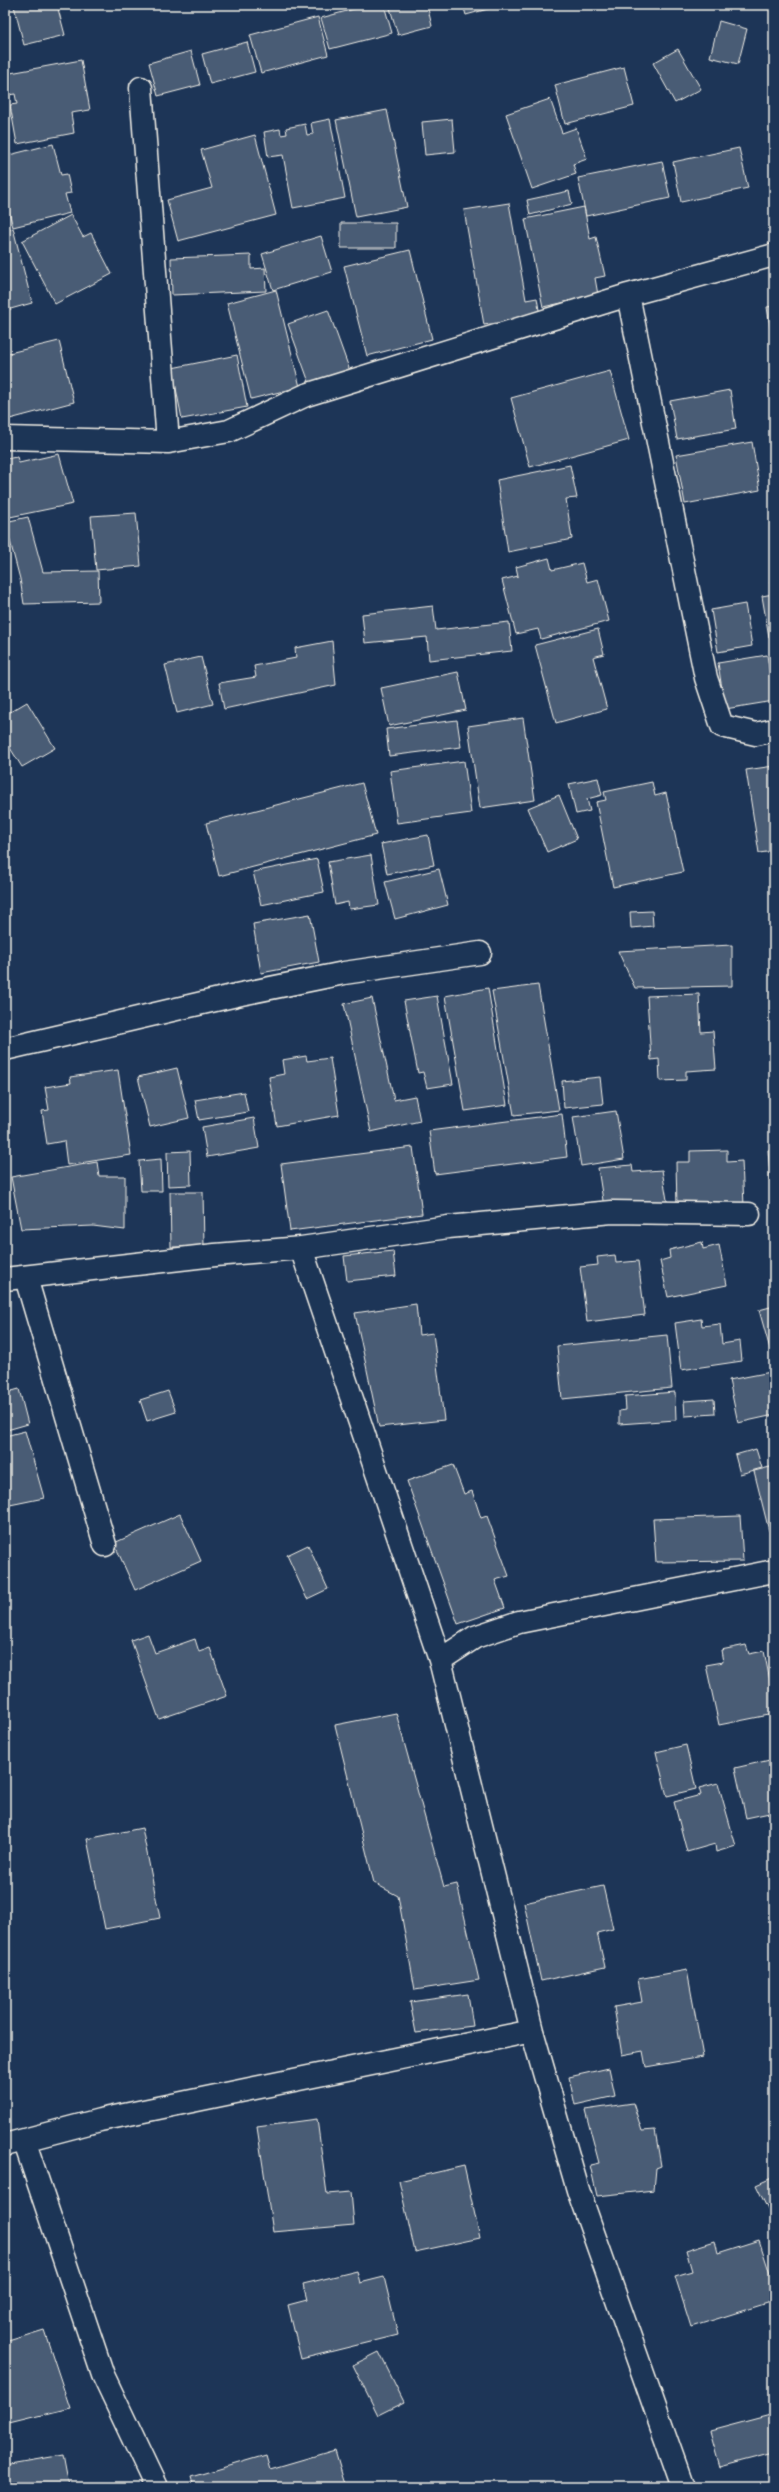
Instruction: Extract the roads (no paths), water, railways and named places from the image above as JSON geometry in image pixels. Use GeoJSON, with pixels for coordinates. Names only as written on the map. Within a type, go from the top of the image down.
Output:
{"type":"FeatureCollection","features":[{"type":"Feature","properties":{"kind":"street"},"geometry":{"type":"LineString","coordinates":[[140,88],[168,442]]}},
{"type":"Feature","properties":{"kind":"street"},"geometry":{"type":"LineString","coordinates":[[5,438],[168,442],[229,431],[306,395],[628,295],[774,255]]}},
{"type":"Feature","properties":{"kind":"street"},"geometry":{"type":"LineString","coordinates":[[628,295],[706,678],[722,726],[756,734],[774,730]]}},
{"type":"Feature","properties":{"kind":"street"},"geometry":{"type":"LineString","coordinates":[[5,1050],[241,994],[344,973],[480,953]]}},
{"type":"Feature","properties":{"kind":"street"},"geometry":{"type":"LineString","coordinates":[[105,1545],[16,1279],[215,1255],[301,1248],[448,1227],[612,1212],[749,1214]]}},
{"type":"Feature","properties":{"kind":"street"},"geometry":{"type":"LineString","coordinates":[[301,1248],[440,1660],[532,2031],[578,2190],[683,2487]]}},
{"type":"Feature","properties":{"kind":"street"},"geometry":{"type":"LineString","coordinates":[[440,1660],[475,1638],[519,1622],[774,1571]]}},
{"type":"Feature","properties":{"kind":"street"},"geometry":{"type":"LineString","coordinates":[[156,2487],[103,2374],[14,2142],[100,2120],[532,2031]]}}]}
